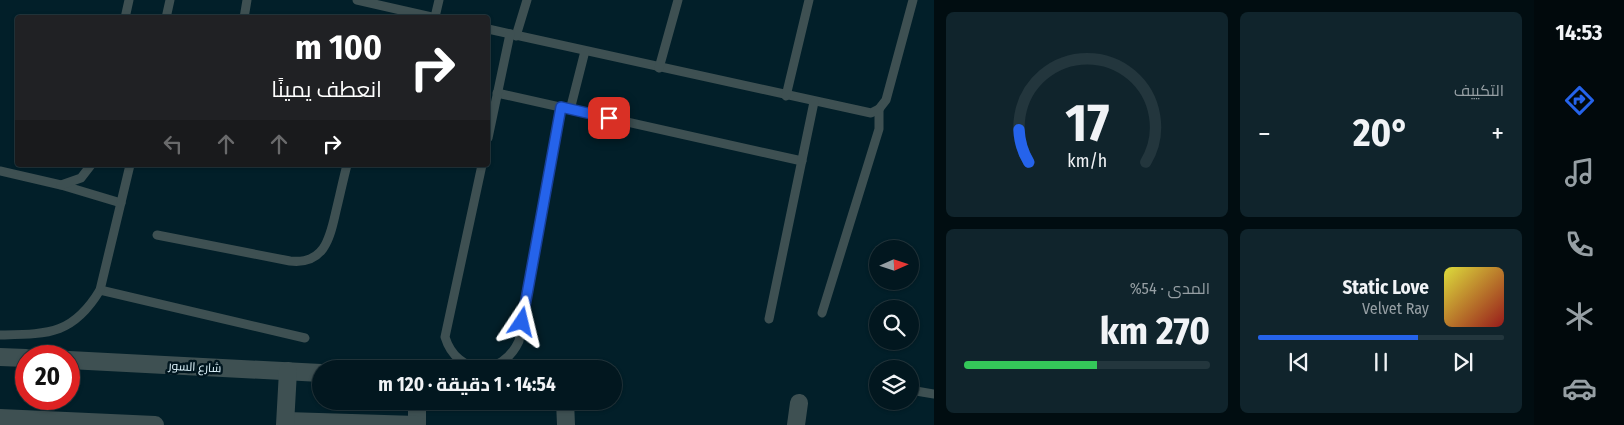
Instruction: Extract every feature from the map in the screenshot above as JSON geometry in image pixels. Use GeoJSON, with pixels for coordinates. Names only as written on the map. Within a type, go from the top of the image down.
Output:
{"type":"FeatureCollection","features":[{"type":"Feature","properties":{"kind":"street"},"geometry":{"type":"LineString","coordinates":[[0,357],[15,358]]}},
{"type":"Feature","properties":{"kind":"street","name":"شارع السور"},"geometry":{"type":"LineString","coordinates":[[80,361],[312,372]]}},
{"type":"Feature","properties":{"kind":"street"},"geometry":{"type":"LineString","coordinates":[[288,371],[286,423],[417,425],[417,410]]}},
{"type":"Feature","properties":{"kind":"street"},"geometry":{"type":"LineString","coordinates":[[796,425],[799,403]]}},
{"type":"Feature","properties":{"kind":"street"},"geometry":{"type":"LineString","coordinates":[[565,410],[566,425]]}},
{"type":"Feature","properties":{"kind":"street"},"geometry":{"type":"LineString","coordinates":[[0,418],[155,425]]}},
{"type":"Feature","properties":{"kind":"lane"},"geometry":{"type":"LineString","coordinates":[[126,15],[128,0]]}},
{"type":"Feature","properties":{"kind":"lane"},"geometry":{"type":"LineString","coordinates":[[167,15],[170,0]]}},
{"type":"Feature","properties":{"kind":"lane"},"geometry":{"type":"LineString","coordinates":[[244,15],[247,0]]}},
{"type":"Feature","properties":{"kind":"lane"},"geometry":{"type":"LineString","coordinates":[[357,0],[426,15]]}},
{"type":"Feature","properties":{"kind":"lane"},"geometry":{"type":"LineString","coordinates":[[435,15],[439,0]]}},
{"type":"Feature","properties":{"kind":"lane"},"geometry":{"type":"LineString","coordinates":[[490,128],[497,93],[513,35],[527,0]]}},
{"type":"Feature","properties":{"kind":"lane"},"geometry":{"type":"LineString","coordinates":[[660,68],[678,0]]}},
{"type":"Feature","properties":{"kind":"lane"},"geometry":{"type":"LineString","coordinates":[[786,96],[809,0]]}},
{"type":"Feature","properties":{"kind":"lane"},"geometry":{"type":"LineString","coordinates":[[490,29],[866,113],[879,109],[886,100],[913,0]]}},
{"type":"Feature","properties":{"kind":"lane"},"geometry":{"type":"LineString","coordinates":[[482,167],[445,337],[457,358],[464,364],[481,368],[504,361],[511,355],[519,341],[566,109],[585,51]]}},
{"type":"Feature","properties":{"kind":"lane"},"geometry":{"type":"LineString","coordinates":[[497,93],[802,161]]}},
{"type":"Feature","properties":{"kind":"lane"},"geometry":{"type":"LineString","coordinates":[[770,319],[814,102]]}},
{"type":"Feature","properties":{"kind":"lane"},"geometry":{"type":"LineString","coordinates":[[822,313],[879,129],[879,109]]}},
{"type":"Feature","properties":{"kind":"lane"},"geometry":{"type":"LineString","coordinates":[[61,185],[81,178],[89,167]]}},
{"type":"Feature","properties":{"kind":"lane"},"geometry":{"type":"LineString","coordinates":[[0,335],[44,334],[58,330],[83,314],[100,290],[130,167]]}},
{"type":"Feature","properties":{"kind":"lane"},"geometry":{"type":"LineString","coordinates":[[157,235],[290,261],[311,258],[322,250],[330,238],[347,167]]}},
{"type":"Feature","properties":{"kind":"lane"},"geometry":{"type":"LineString","coordinates":[[0,170],[61,185],[121,203]]}},
{"type":"Feature","properties":{"kind":"lane"},"geometry":{"type":"LineString","coordinates":[[100,290],[305,338]]}},
{"type":"Feature","properties":{"kind":"lane"},"geometry":{"type":"LineString","coordinates":[[919,392],[934,394]]}},
{"type":"Feature","properties":{"kind":"route"},"geometry":{"type":"LineString","coordinates":[[522,322],[561,107],[609,118]]}}]}
